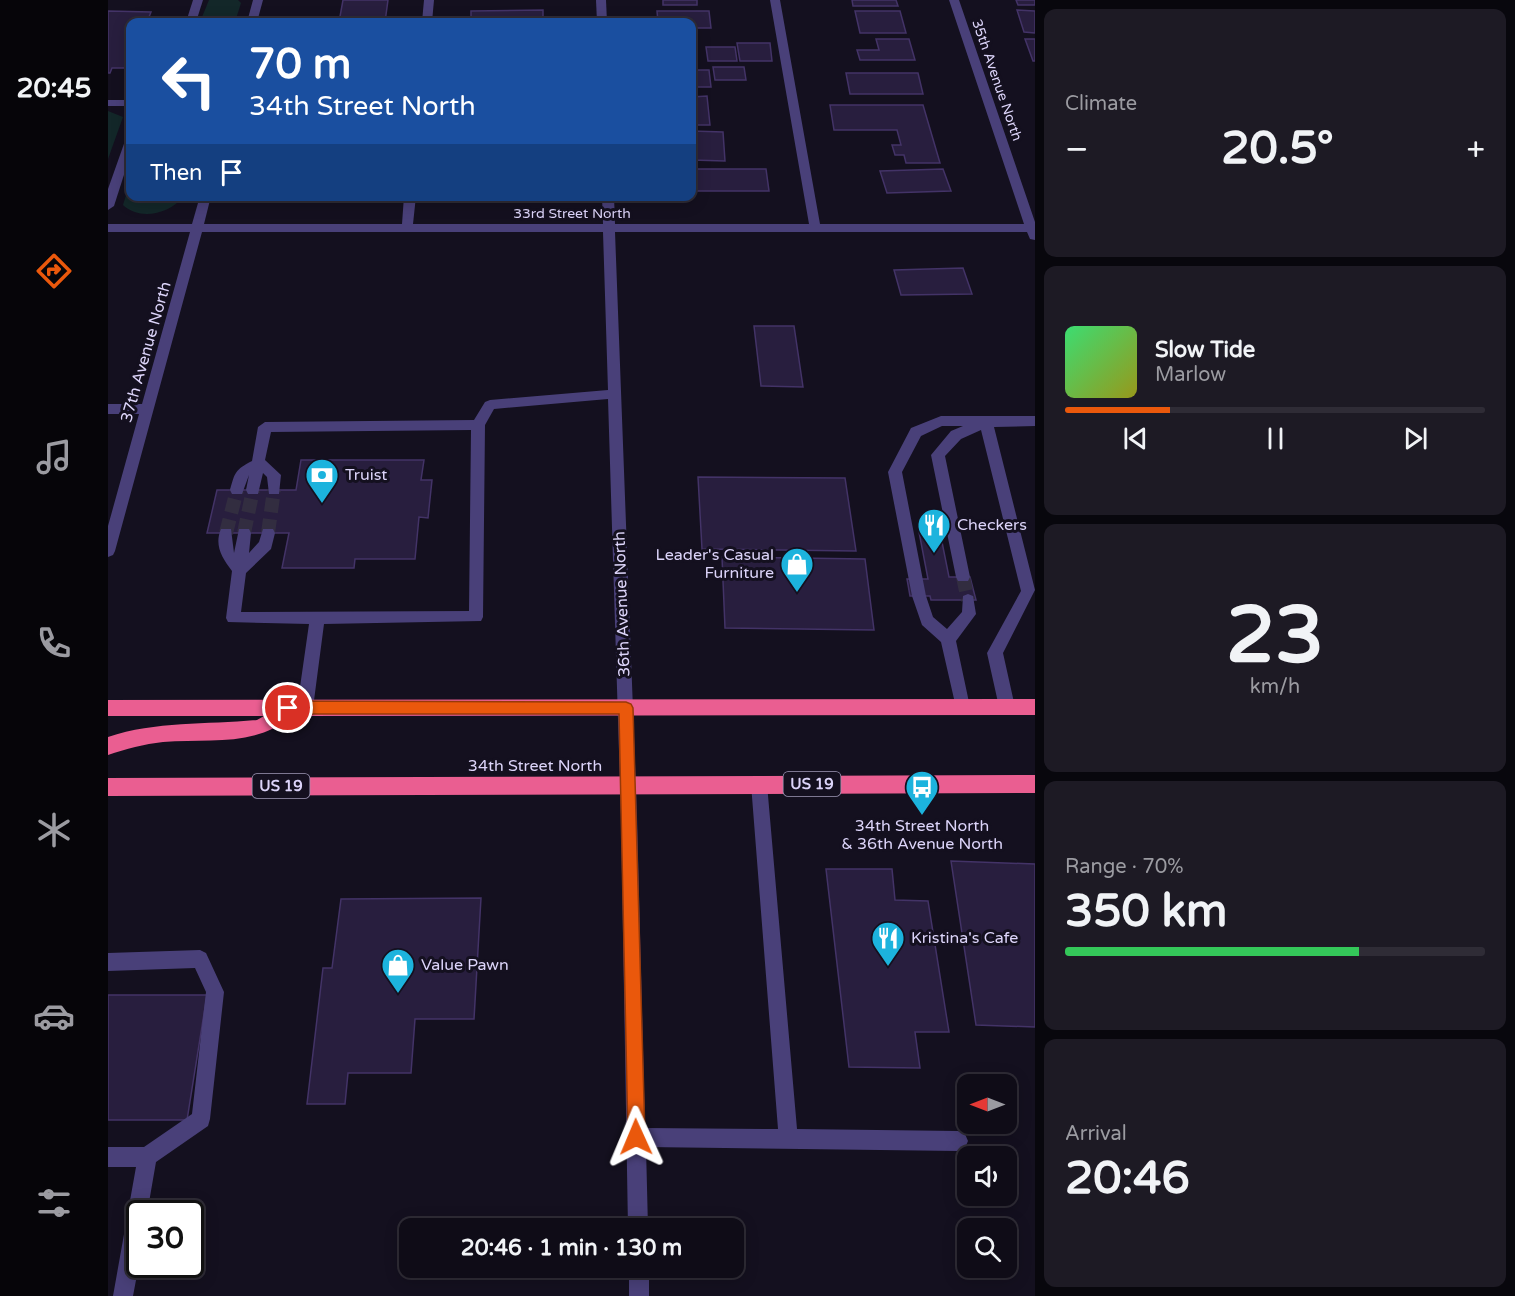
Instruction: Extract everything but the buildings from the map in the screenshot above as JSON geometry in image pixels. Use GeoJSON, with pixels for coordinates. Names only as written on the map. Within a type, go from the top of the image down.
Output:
{"type":"FeatureCollection","features":[{"type":"Feature","properties":{"kind":"highway"},"geometry":{"type":"LineString","coordinates":[[108,708],[1035,707]]}},
{"type":"Feature","properties":{"kind":"highway"},"geometry":{"type":"LineString","coordinates":[[108,746],[121,741],[150,736],[258,728],[297,708]]}},
{"type":"Feature","properties":{"kind":"highway","name":"34th Street North"},"geometry":{"type":"LineString","coordinates":[[108,787],[1035,784]]}},
{"type":"Feature","properties":{"kind":"street"},"geometry":{"type":"LineString","coordinates":[[192,18],[198,0]]}},
{"type":"Feature","properties":{"kind":"street"},"geometry":{"type":"LineString","coordinates":[[253,18],[258,0]]}},
{"type":"Feature","properties":{"kind":"street"},"geometry":{"type":"LineString","coordinates":[[427,18],[429,0]]}},
{"type":"Feature","properties":{"kind":"street"},"geometry":{"type":"LineString","coordinates":[[601,0],[602,18]]}},
{"type":"Feature","properties":{"kind":"street"},"geometry":{"type":"LineString","coordinates":[[775,0],[815,228]]}},
{"type":"Feature","properties":{"kind":"street","name":"35th Avenue North"},"geometry":{"type":"LineString","coordinates":[[954,0],[1034,231]]}},
{"type":"Feature","properties":{"kind":"street"},"geometry":{"type":"LineString","coordinates":[[108,103],[126,103]]}},
{"type":"Feature","properties":{"kind":"street"},"geometry":{"type":"LineString","coordinates":[[108,206],[126,153]]}},
{"type":"Feature","properties":{"kind":"street","name":"37th Avenue North"},"geometry":{"type":"LineString","coordinates":[[108,550],[205,201]]}},
{"type":"Feature","properties":{"kind":"street"},"geometry":{"type":"LineString","coordinates":[[407,228],[410,201]]}},
{"type":"Feature","properties":{"kind":"street","name":"36th Avenue North"},"geometry":{"type":"LineString","coordinates":[[608,201],[626,708],[638,1218]]}},
{"type":"Feature","properties":{"kind":"street","name":"33rd Street North"},"geometry":{"type":"LineString","coordinates":[[108,228],[815,228],[1034,231]]}},
{"type":"Feature","properties":{"kind":"street"},"geometry":{"type":"LineString","coordinates":[[244,533],[233,618],[476,617],[478,425],[490,405],[615,394]]}},
{"type":"Feature","properties":{"kind":"street"},"geometry":{"type":"LineString","coordinates":[[108,409],[147,409]]}},
{"type":"Feature","properties":{"kind":"street"},"geometry":{"type":"LineString","coordinates":[[962,707],[948,639],[927,621],[919,596],[895,472],[916,432],[941,421],[1035,421]]}},
{"type":"Feature","properties":{"kind":"street"},"geometry":{"type":"LineString","coordinates":[[963,577],[938,455],[956,435],[986,422]]}},
{"type":"Feature","properties":{"kind":"street"},"geometry":{"type":"LineString","coordinates":[[986,422],[1028,591],[995,653],[1006,707]]}},
{"type":"Feature","properties":{"kind":"street"},"geometry":{"type":"LineString","coordinates":[[253,490],[260,463],[265,427],[478,425]]}},
{"type":"Feature","properties":{"kind":"street"},"geometry":{"type":"LineString","coordinates":[[237,490],[242,472],[260,463]]}},
{"type":"Feature","properties":{"kind":"street"},"geometry":{"type":"LineString","coordinates":[[260,463],[274,475],[274,490]]}},
{"type":"Feature","properties":{"kind":"street"},"geometry":{"type":"LineString","coordinates":[[226,533],[226,554],[240,570]]}},
{"type":"Feature","properties":{"kind":"street"},"geometry":{"type":"LineString","coordinates":[[240,570],[266,545],[268,533]]}},
{"type":"Feature","properties":{"kind":"street"},"geometry":{"type":"LineString","coordinates":[[948,639],[969,614],[968,600]]}},
{"type":"Feature","properties":{"kind":"street"},"geometry":{"type":"LineString","coordinates":[[297,708],[317,619]]}},
{"type":"Feature","properties":{"kind":"street"},"geometry":{"type":"LineString","coordinates":[[759,784],[788,1138]]}},
{"type":"Feature","properties":{"kind":"street"},"geometry":{"type":"LineString","coordinates":[[108,962],[200,959],[215,992],[201,1119],[147,1156],[108,1157]]}},
{"type":"Feature","properties":{"kind":"street"},"geometry":{"type":"LineString","coordinates":[[636,1137],[958,1141]]}},
{"type":"Feature","properties":{"kind":"street"},"geometry":{"type":"LineString","coordinates":[[123,1296],[147,1156]]}},
{"type":"Feature","properties":{"kind":"street"},"geometry":{"type":"LineString","coordinates":[[639,1278],[639,1296]]}},
{"type":"Feature","properties":{"kind":"green space"},"geometry":{"type":"Polygon","coordinates":[[[209,0],[238,0],[241,3],[236,18],[202,18],[209,0]]]}},
{"type":"Feature","properties":{"kind":"green space"},"geometry":{"type":"Polygon","coordinates":[[[108,111],[123,117],[108,159],[108,111]]]}},
{"type":"Feature","properties":{"kind":"green space"},"geometry":{"type":"Polygon","coordinates":[[[126,195],[126,201],[179,201],[170,208],[146,214],[130,210],[123,205],[126,195]]]}},
{"type":"Feature","properties":{"kind":"tunnel"},"geometry":{"type":"LineString","coordinates":[[226,533],[237,490]]}},
{"type":"Feature","properties":{"kind":"tunnel"},"geometry":{"type":"LineString","coordinates":[[244,533],[253,490]]}},
{"type":"Feature","properties":{"kind":"tunnel"},"geometry":{"type":"LineString","coordinates":[[268,533],[274,490]]}},
{"type":"Feature","properties":{"kind":"tunnel"},"geometry":{"type":"LineString","coordinates":[[963,577],[968,600]]}},
{"type":"Feature","properties":{"kind":"place","name":"Truist"},"geometry":{"type":"Point","coordinates":[322,504]}},
{"type":"Feature","properties":{"kind":"place","name":"Checkers"},"geometry":{"type":"Point","coordinates":[934,554]}},
{"type":"Feature","properties":{"kind":"place","name":"Leader's Casual Furniture"},"geometry":{"type":"Point","coordinates":[797,593]}},
{"type":"Feature","properties":{"kind":"place","name":"34th Street North & 36th Avenue North"},"geometry":{"type":"Point","coordinates":[922,816]}},
{"type":"Feature","properties":{"kind":"place","name":"Kristina's Cafe"},"geometry":{"type":"Point","coordinates":[888,967]}},
{"type":"Feature","properties":{"kind":"place","name":"Value Pawn"},"geometry":{"type":"Point","coordinates":[398,994]}},
{"type":"Feature","properties":{"kind":"route"},"geometry":{"type":"LineString","coordinates":[[288,708],[626,708],[636,1137]]}}]}
